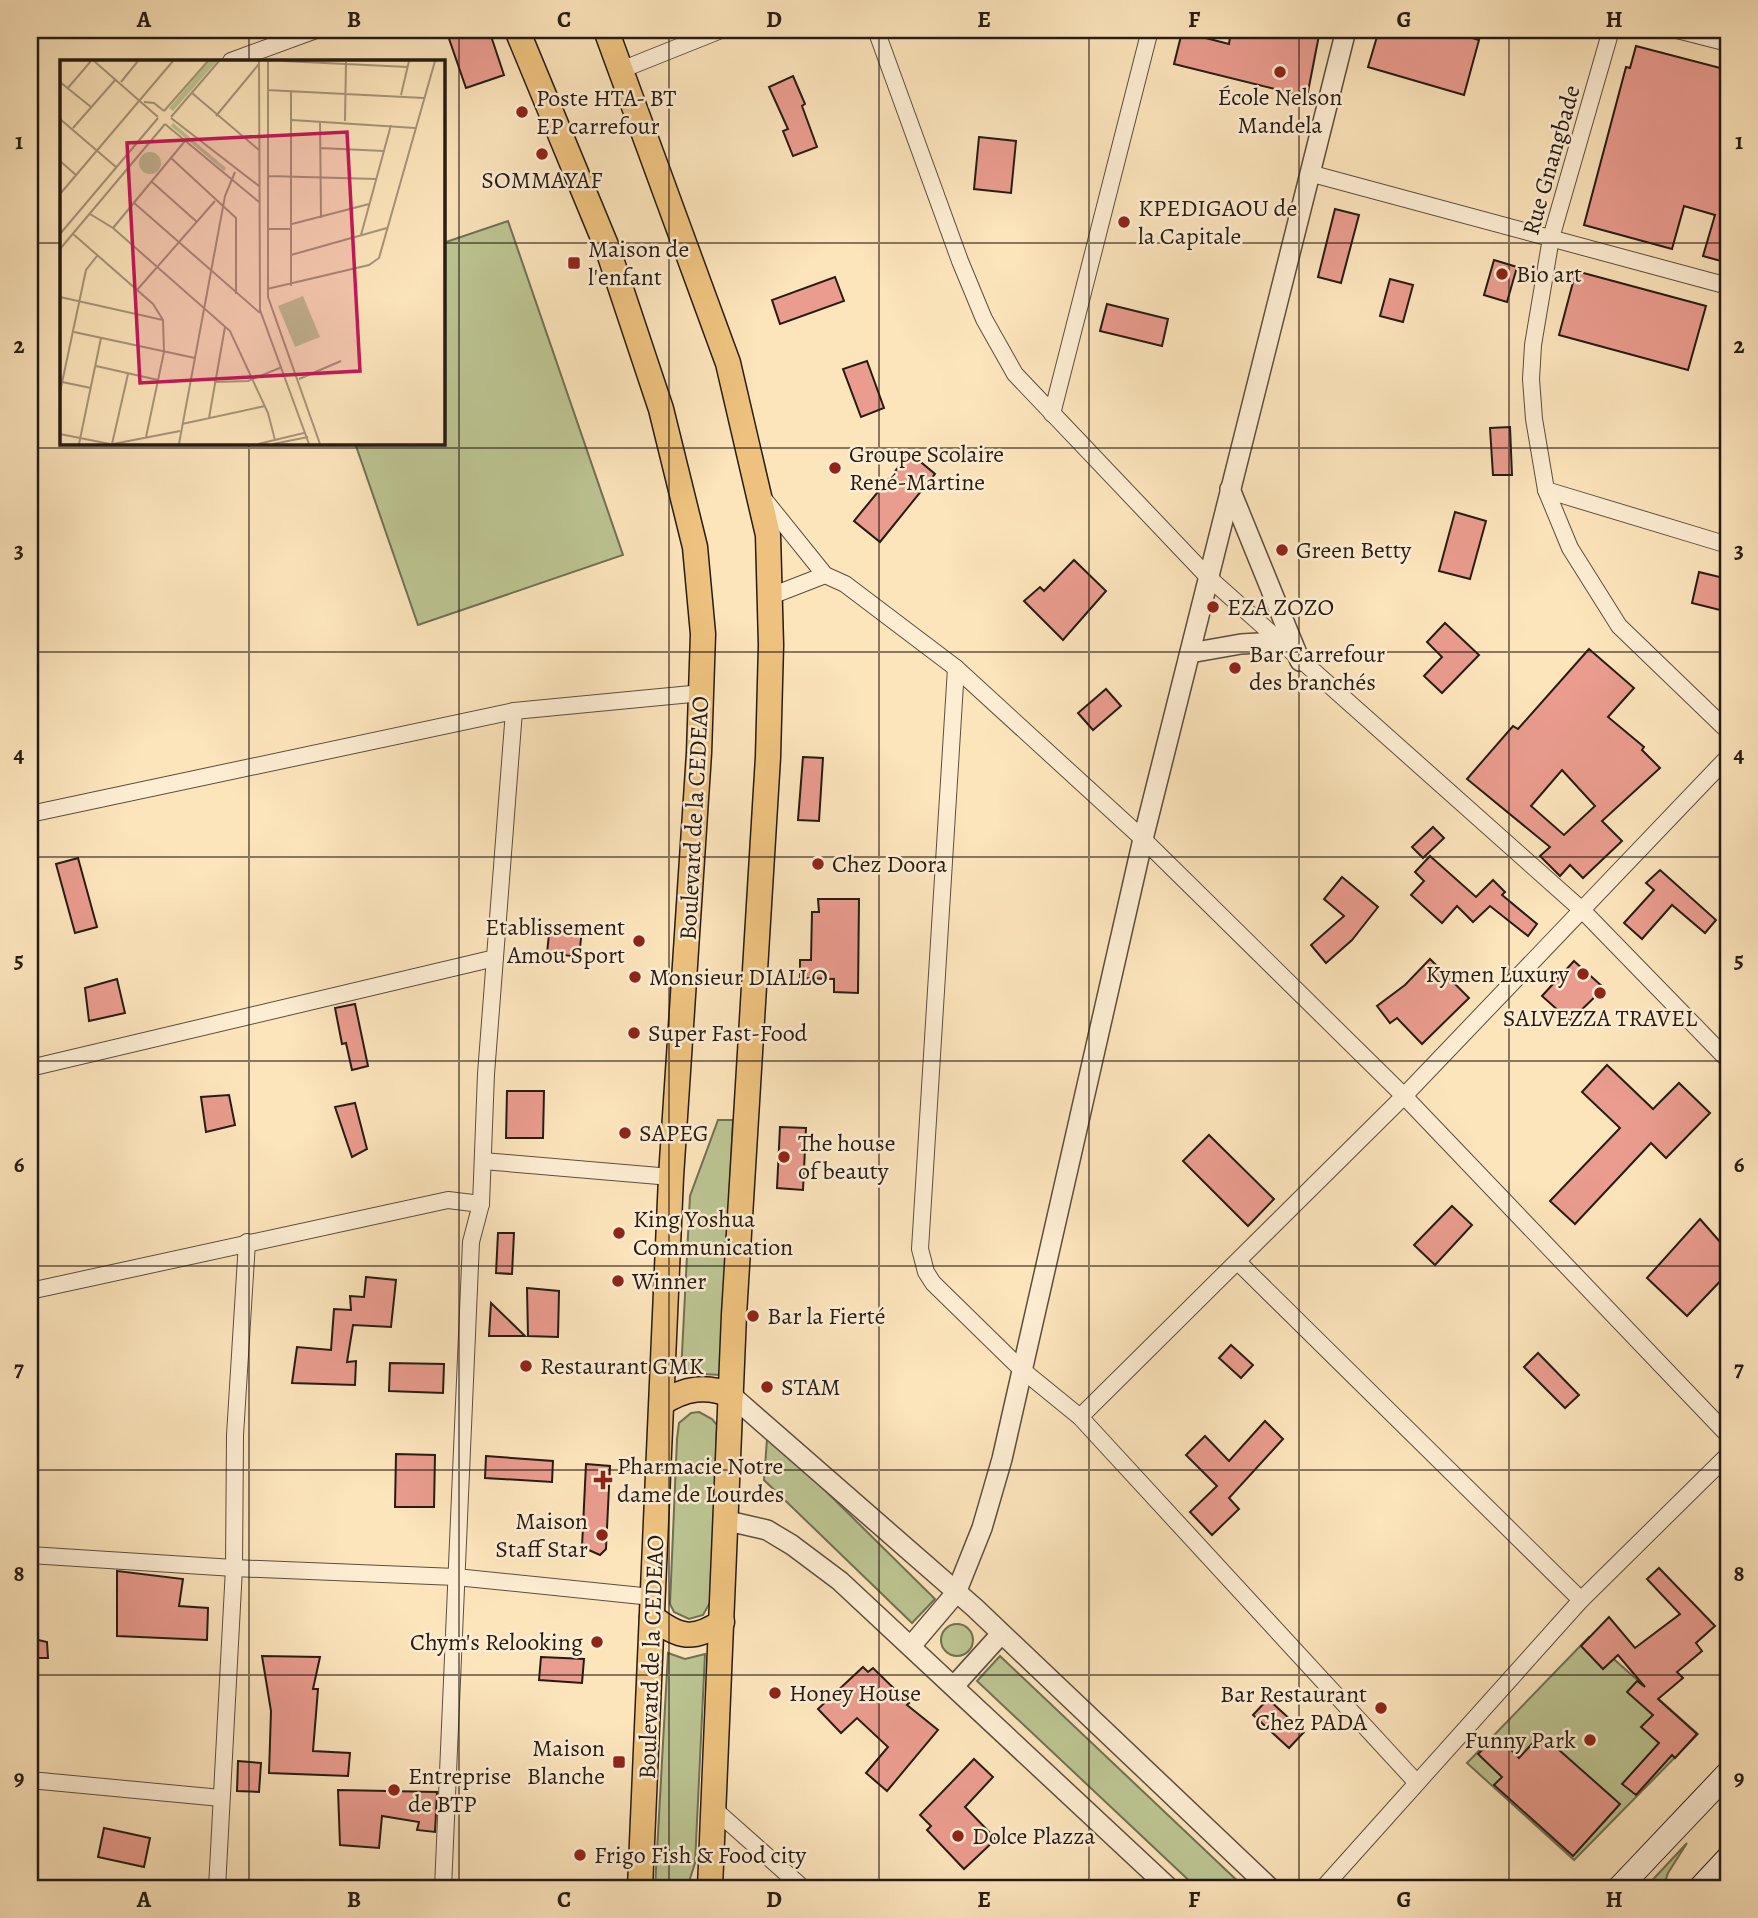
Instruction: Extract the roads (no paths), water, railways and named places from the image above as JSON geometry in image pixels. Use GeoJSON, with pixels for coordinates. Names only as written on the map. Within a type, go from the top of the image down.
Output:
{"type":"FeatureCollection","features":[{"type":"Feature","properties":{"kind":"main road","name":"Boulevard de la CEDEAO"},"geometry":{"type":"LineString","coordinates":[[517,30],[608,250],[661,409],[695,547],[703,634],[702,693],[671,1177],[640,1888]]}},
{"type":"Feature","properties":{"kind":"main road"},"geometry":{"type":"LineString","coordinates":[[606,30],[728,363],[768,535],[771,596],[768,757],[732,1395],[710,1888]]}},
{"type":"Feature","properties":{"kind":"main road"},"geometry":{"type":"LineString","coordinates":[[662,1403],[678,1393],[695,1388],[716,1389],[732,1395]]}},
{"type":"Feature","properties":{"kind":"main road"},"geometry":{"type":"LineString","coordinates":[[652,1607],[670,1631],[687,1635],[704,1633],[722,1622]]}},
{"type":"Feature","properties":{"kind":"main road"},"geometry":{"type":"LineString","coordinates":[[1619,1888],[1728,1773]]}},
{"type":"Feature","properties":{"kind":"main road"},"geometry":{"type":"LineString","coordinates":[[1700,1888],[1728,1858]]}},
{"type":"Feature","properties":{"kind":"street"},"geometry":{"type":"LineString","coordinates":[[234,60],[316,30]]}},
{"type":"Feature","properties":{"kind":"street"},"geometry":{"type":"LineString","coordinates":[[621,70],[721,30]]}},
{"type":"Feature","properties":{"kind":"street"},"geometry":{"type":"LineString","coordinates":[[876,30],[984,319],[1015,374],[1208,577],[1583,911],[1728,1060]]}},
{"type":"Feature","properties":{"kind":"street"},"geometry":{"type":"LineString","coordinates":[[1052,414],[1150,30]]}},
{"type":"Feature","properties":{"kind":"street"},"geometry":{"type":"LineString","coordinates":[[911,1646],[956,1593],[982,1528],[1002,1459],[1143,839],[1346,30]]}},
{"type":"Feature","properties":{"kind":"street","name":"Rue Gnangbade"},"geometry":{"type":"LineString","coordinates":[[1611,30],[1551,238],[1533,345],[1531,379],[1534,419],[1546,491],[1570,548],[1619,626],[1728,731]]}},
{"type":"Feature","properties":{"kind":"street"},"geometry":{"type":"LineString","coordinates":[[1677,30],[1728,43]]}},
{"type":"Feature","properties":{"kind":"street"},"geometry":{"type":"LineString","coordinates":[[1309,173],[1728,286]]}},
{"type":"Feature","properties":{"kind":"street"},"geometry":{"type":"LineString","coordinates":[[1230,489],[1300,661]]}},
{"type":"Feature","properties":{"kind":"street"},"geometry":{"type":"LineString","coordinates":[[1546,491],[1728,545]]}},
{"type":"Feature","properties":{"kind":"street"},"geometry":{"type":"LineString","coordinates":[[761,496],[825,575],[845,583],[956,668],[1143,839],[1404,1096],[1728,1435]]}},
{"type":"Feature","properties":{"kind":"street"},"geometry":{"type":"LineString","coordinates":[[771,596],[825,575]]}},
{"type":"Feature","properties":{"kind":"street"},"geometry":{"type":"LineString","coordinates":[[1190,653],[1241,644],[1278,642]]}},
{"type":"Feature","properties":{"kind":"street"},"geometry":{"type":"LineString","coordinates":[[956,668],[920,1249],[926,1272],[933,1283],[1021,1369],[1080,1417],[1417,1783]]}},
{"type":"Feature","properties":{"kind":"street"},"geometry":{"type":"LineString","coordinates":[[30,814],[514,711],[702,693]]}},
{"type":"Feature","properties":{"kind":"street"},"geometry":{"type":"LineString","coordinates":[[443,1888],[471,1242],[481,1204],[495,958],[514,711]]}},
{"type":"Feature","properties":{"kind":"street"},"geometry":{"type":"LineString","coordinates":[[1080,1417],[1404,1096],[1728,757]]}},
{"type":"Feature","properties":{"kind":"street"},"geometry":{"type":"LineString","coordinates":[[30,1068],[495,958]]}},
{"type":"Feature","properties":{"kind":"street"},"geometry":{"type":"LineString","coordinates":[[483,1161],[671,1177]]}},
{"type":"Feature","properties":{"kind":"street"},"geometry":{"type":"LineString","coordinates":[[30,1291],[448,1200],[481,1204]]}},
{"type":"Feature","properties":{"kind":"street"},"geometry":{"type":"LineString","coordinates":[[217,1888],[234,1568],[235,1435],[247,1242]]}},
{"type":"Feature","properties":{"kind":"street"},"geometry":{"type":"LineString","coordinates":[[1238,1262],[1581,1600]]}},
{"type":"Feature","properties":{"kind":"street"},"geometry":{"type":"LineString","coordinates":[[732,1395],[1001,1634],[1270,1888]]}},
{"type":"Feature","properties":{"kind":"street"},"geometry":{"type":"LineString","coordinates":[[1323,1888],[1581,1600],[1728,1455]]}},
{"type":"Feature","properties":{"kind":"street"},"geometry":{"type":"LineString","coordinates":[[728,1521],[767,1531],[792,1545],[840,1581],[1169,1888]]}},
{"type":"Feature","properties":{"kind":"street"},"geometry":{"type":"LineString","coordinates":[[30,1555],[234,1568],[456,1577],[652,1607]]}},
{"type":"Feature","properties":{"kind":"street"},"geometry":{"type":"LineString","coordinates":[[954,1686],[1001,1634]]}},
{"type":"Feature","properties":{"kind":"street"},"geometry":{"type":"LineString","coordinates":[[30,1780],[221,1798]]}},
{"type":"Feature","properties":{"kind":"street"},"geometry":{"type":"LineString","coordinates":[[714,1809],[803,1888]]}},
{"type":"Feature","properties":{"kind":"place","name":"École Nelson Mandela"},"geometry":{"type":"Point","coordinates":[1280,72]}},
{"type":"Feature","properties":{"kind":"place","name":"Poste HTA- BT EP carrefour"},"geometry":{"type":"Point","coordinates":[522,112]}},
{"type":"Feature","properties":{"kind":"place","name":"SOMMAYAF"},"geometry":{"type":"Point","coordinates":[542,154]}},
{"type":"Feature","properties":{"kind":"place","name":"KPEDIGAOU de la Capitale"},"geometry":{"type":"Point","coordinates":[1124,222]}},
{"type":"Feature","properties":{"kind":"place","name":"Maison de l'enfant"},"geometry":{"type":"Point","coordinates":[574,263]}},
{"type":"Feature","properties":{"kind":"place","name":"Bio art"},"geometry":{"type":"Point","coordinates":[1502,274]}},
{"type":"Feature","properties":{"kind":"place","name":"Groupe Scolaire René-Martine"},"geometry":{"type":"Point","coordinates":[835,468]}},
{"type":"Feature","properties":{"kind":"place","name":"Green Betty"},"geometry":{"type":"Point","coordinates":[1282,550]}},
{"type":"Feature","properties":{"kind":"place","name":"EZA ZOZO"},"geometry":{"type":"Point","coordinates":[1213,607]}},
{"type":"Feature","properties":{"kind":"place","name":"Bar Carrefour des branchés"},"geometry":{"type":"Point","coordinates":[1235,668]}},
{"type":"Feature","properties":{"kind":"place","name":"Chez Doora"},"geometry":{"type":"Point","coordinates":[818,864]}},
{"type":"Feature","properties":{"kind":"place","name":"Etablissement Amou Sport"},"geometry":{"type":"Point","coordinates":[639,941]}},
{"type":"Feature","properties":{"kind":"place","name":"Kymen Luxury"},"geometry":{"type":"Point","coordinates":[1583,974]}},
{"type":"Feature","properties":{"kind":"place","name":"Monsieur DIALLO"},"geometry":{"type":"Point","coordinates":[635,977]}},
{"type":"Feature","properties":{"kind":"place","name":"SALVEZZA TRAVEL"},"geometry":{"type":"Point","coordinates":[1600,993]}},
{"type":"Feature","properties":{"kind":"place","name":"Super Fast-Food"},"geometry":{"type":"Point","coordinates":[634,1033]}},
{"type":"Feature","properties":{"kind":"place","name":"SAPEG"},"geometry":{"type":"Point","coordinates":[625,1133]}},
{"type":"Feature","properties":{"kind":"place","name":"The house of beauty"},"geometry":{"type":"Point","coordinates":[784,1157]}},
{"type":"Feature","properties":{"kind":"place","name":"King Yoshua Communication"},"geometry":{"type":"Point","coordinates":[619,1233]}},
{"type":"Feature","properties":{"kind":"place","name":"Winner"},"geometry":{"type":"Point","coordinates":[618,1281]}},
{"type":"Feature","properties":{"kind":"place","name":"Bar la Fierté"},"geometry":{"type":"Point","coordinates":[753,1316]}},
{"type":"Feature","properties":{"kind":"place","name":"Restaurant GMK"},"geometry":{"type":"Point","coordinates":[526,1366]}},
{"type":"Feature","properties":{"kind":"place","name":"STAM"},"geometry":{"type":"Point","coordinates":[767,1387]}},
{"type":"Feature","properties":{"kind":"place","name":"Pharmacie Notre dame de Lourdes"},"geometry":{"type":"Point","coordinates":[603,1480]}},
{"type":"Feature","properties":{"kind":"place","name":"Maison Staff Star"},"geometry":{"type":"Point","coordinates":[602,1535]}},
{"type":"Feature","properties":{"kind":"place","name":"Chym's Relooking"},"geometry":{"type":"Point","coordinates":[597,1642]}},
{"type":"Feature","properties":{"kind":"place","name":"Honey House"},"geometry":{"type":"Point","coordinates":[775,1693]}},
{"type":"Feature","properties":{"kind":"place","name":"Bar Restaurant Chez PADA"},"geometry":{"type":"Point","coordinates":[1381,1708]}},
{"type":"Feature","properties":{"kind":"place","name":"Funny Park"},"geometry":{"type":"Point","coordinates":[1590,1740]}},
{"type":"Feature","properties":{"kind":"place","name":"Maison Blanche"},"geometry":{"type":"Point","coordinates":[619,1762]}},
{"type":"Feature","properties":{"kind":"place","name":"Entreprise de BTP"},"geometry":{"type":"Point","coordinates":[394,1790]}},
{"type":"Feature","properties":{"kind":"place","name":"Dolce Plazza"},"geometry":{"type":"Point","coordinates":[958,1836]}},
{"type":"Feature","properties":{"kind":"place","name":"Frigo Fish & Food city"},"geometry":{"type":"Point","coordinates":[580,1855]}}]}
